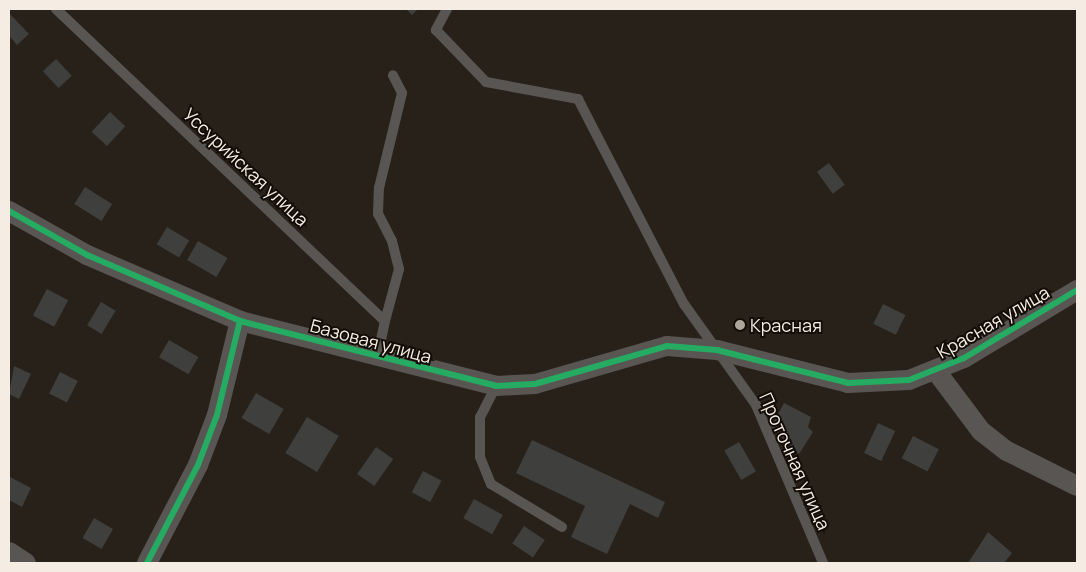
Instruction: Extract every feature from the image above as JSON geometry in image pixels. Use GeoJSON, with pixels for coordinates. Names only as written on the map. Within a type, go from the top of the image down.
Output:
{"type":"FeatureCollection","features":[{"type":"Feature","properties":{"kind":"street","name":"Базовая улица"},"geometry":{"type":"LineString","coordinates":[[9,211],[87,255],[240,321],[377,359],[496,386],[535,384],[667,346],[717,350]]}},
{"type":"Feature","properties":{"kind":"street","name":"Красная улица"},"geometry":{"type":"LineString","coordinates":[[717,350],[848,383],[909,380],[936,371],[1077,290]]}},
{"type":"Feature","properties":{"kind":"street"},"geometry":{"type":"LineString","coordinates":[[147,563],[198,465],[217,415],[240,321]]}},
{"type":"Feature","properties":{"kind":"street"},"geometry":{"type":"LineString","coordinates":[[936,371],[981,431],[1007,451],[1077,486]]}},
{"type":"Feature","properties":{"kind":"street"},"geometry":{"type":"LineString","coordinates":[[9,552],[26,563]]}},
{"type":"Feature","properties":{"kind":"lane","name":"Уссурийская улица"},"geometry":{"type":"LineString","coordinates":[[56,9],[385,321]]}},
{"type":"Feature","properties":{"kind":"lane","name":"Проточная улица"},"geometry":{"type":"LineString","coordinates":[[447,9],[436,30],[486,82],[578,99],[684,304],[756,406],[823,563]]}},
{"type":"Feature","properties":{"kind":"lane"},"geometry":{"type":"LineString","coordinates":[[377,359],[399,269],[378,214],[379,188],[402,92],[392,75]]}},
{"type":"Feature","properties":{"kind":"lane"},"geometry":{"type":"LineString","coordinates":[[496,386],[480,417],[480,458],[491,484],[562,527]]}},
{"type":"Feature","properties":{"kind":"building"},"geometry":{"type":"Polygon","coordinates":[[[406,9],[418,9],[412,15],[406,9]]]}},
{"type":"Feature","properties":{"kind":"building"},"geometry":{"type":"Polygon","coordinates":[[[9,13],[29,34],[17,45],[9,36],[9,13]]]}},
{"type":"Feature","properties":{"kind":"building"},"geometry":{"type":"Polygon","coordinates":[[[56,59],[72,76],[59,88],[43,71],[56,59]]]}},
{"type":"Feature","properties":{"kind":"building"},"geometry":{"type":"Polygon","coordinates":[[[110,112],[125,126],[107,146],[92,132],[110,112]]]}},
{"type":"Feature","properties":{"kind":"building"},"geometry":{"type":"Polygon","coordinates":[[[829,163],[845,185],[833,194],[817,172],[829,163]]]}},
{"type":"Feature","properties":{"kind":"building"},"geometry":{"type":"Polygon","coordinates":[[[85,187],[112,204],[102,221],[74,204],[85,187]]]}},
{"type":"Feature","properties":{"kind":"building"},"geometry":{"type":"Polygon","coordinates":[[[167,227],[189,240],[179,258],[157,244],[167,227]]]}},
{"type":"Feature","properties":{"kind":"building"},"geometry":{"type":"Polygon","coordinates":[[[198,241],[227,258],[216,277],[187,260],[198,241]]]}},
{"type":"Feature","properties":{"kind":"building"},"geometry":{"type":"Polygon","coordinates":[[[47,289],[68,300],[54,327],[33,315],[47,289]]]}},
{"type":"Feature","properties":{"kind":"building"},"geometry":{"type":"Polygon","coordinates":[[[101,302],[116,311],[102,334],[87,325],[101,302]]]}},
{"type":"Feature","properties":{"kind":"building"},"geometry":{"type":"Polygon","coordinates":[[[883,304],[905,315],[896,335],[873,324],[883,304]]]}},
{"type":"Feature","properties":{"kind":"building"},"geometry":{"type":"Polygon","coordinates":[[[169,340],[198,357],[188,374],[159,357],[169,340]]]}},
{"type":"Feature","properties":{"kind":"building"},"geometry":{"type":"Polygon","coordinates":[[[14,366],[31,374],[19,399],[9,394],[14,366]]]}},
{"type":"Feature","properties":{"kind":"building"},"geometry":{"type":"Polygon","coordinates":[[[60,372],[78,381],[67,402],[49,393],[60,372]]]}},
{"type":"Feature","properties":{"kind":"building"},"geometry":{"type":"Polygon","coordinates":[[[256,393],[284,409],[269,434],[242,418],[256,393]]]}},
{"type":"Feature","properties":{"kind":"building"},"geometry":{"type":"Polygon","coordinates":[[[784,403],[811,417],[808,427],[813,432],[799,454],[771,427],[784,403]]]}},
{"type":"Feature","properties":{"kind":"building"},"geometry":{"type":"Polygon","coordinates":[[[307,417],[339,436],[317,472],[285,453],[307,417]]]}},
{"type":"Feature","properties":{"kind":"building"},"geometry":{"type":"Polygon","coordinates":[[[878,423],[895,431],[881,461],[864,453],[878,423]]]}},
{"type":"Feature","properties":{"kind":"building"},"geometry":{"type":"Polygon","coordinates":[[[913,436],[939,449],[927,471],[902,458],[913,436]]]}},
{"type":"Feature","properties":{"kind":"building"},"geometry":{"type":"Polygon","coordinates":[[[532,440],[665,502],[658,518],[630,504],[607,554],[571,537],[585,506],[516,473],[532,440]]]}},
{"type":"Feature","properties":{"kind":"building"},"geometry":{"type":"Polygon","coordinates":[[[739,442],[756,471],[741,480],[724,450],[739,442]]]}},
{"type":"Feature","properties":{"kind":"building"},"geometry":{"type":"Polygon","coordinates":[[[376,447],[393,459],[374,486],[357,474],[376,447]]]}},
{"type":"Feature","properties":{"kind":"building"},"geometry":{"type":"Polygon","coordinates":[[[423,471],[442,481],[430,502],[412,492],[423,471]]]}},
{"type":"Feature","properties":{"kind":"building"},"geometry":{"type":"Polygon","coordinates":[[[10,477],[31,488],[22,507],[9,500],[10,477]]]}},
{"type":"Feature","properties":{"kind":"building"},"geometry":{"type":"Polygon","coordinates":[[[474,499],[503,515],[492,534],[463,518],[474,499]]]}},
{"type":"Feature","properties":{"kind":"building"},"geometry":{"type":"Polygon","coordinates":[[[94,518],[113,529],[102,549],[83,538],[94,518]]]}},
{"type":"Feature","properties":{"kind":"building"},"geometry":{"type":"Polygon","coordinates":[[[524,526],[545,540],[533,557],[512,543],[524,526]]]}},
{"type":"Feature","properties":{"kind":"building"},"geometry":{"type":"Polygon","coordinates":[[[988,532],[1012,553],[1004,563],[968,563],[988,532]]]}},
{"type":"Feature","properties":{"kind":"cycle path"},"geometry":{"type":"LineString","coordinates":[[9,211],[87,255],[240,321],[496,386],[535,384],[667,346],[717,350],[848,383],[909,380],[964,358],[1077,290]]}},
{"type":"Feature","properties":{"kind":"cycle path"},"geometry":{"type":"LineString","coordinates":[[147,563],[198,465],[217,415],[240,321]]}},
{"type":"Feature","properties":{"kind":"place","name":"Красная"},"geometry":{"type":"Point","coordinates":[740,325]}}]}
